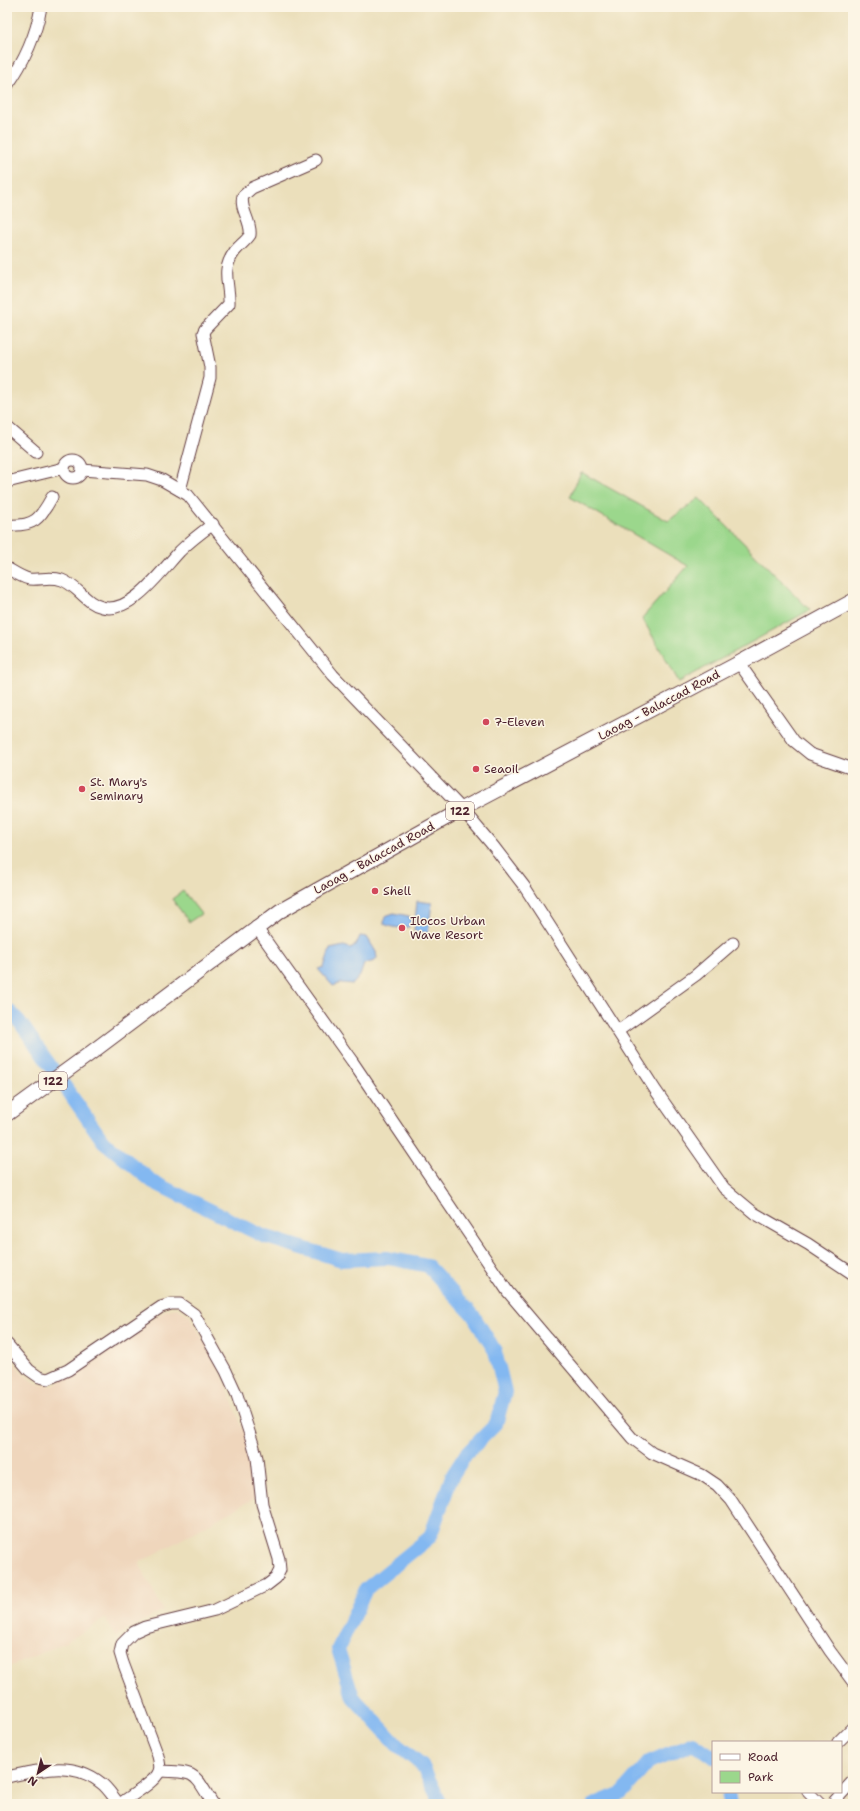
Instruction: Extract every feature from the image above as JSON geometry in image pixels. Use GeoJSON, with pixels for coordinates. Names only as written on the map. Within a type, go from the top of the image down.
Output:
{"type":"FeatureCollection","features":[{"type":"Feature","properties":{"kind":"main road","name":"Laoag - Balaccad Road"},"geometry":{"type":"LineString","coordinates":[[12,1110],[88,1055],[256,927],[303,897],[462,809],[853,601]]}},
{"type":"Feature","properties":{"kind":"street"},"geometry":{"type":"LineString","coordinates":[[7,86],[18,71],[30,46],[39,21],[41,7]]}},
{"type":"Feature","properties":{"kind":"street"},"geometry":{"type":"LineString","coordinates":[[180,490],[210,378],[210,368],[203,333],[229,304],[226,281],[228,267],[235,251],[250,235],[250,225],[243,204],[243,196],[252,188],[316,160]]}},
{"type":"Feature","properties":{"kind":"street"},"geometry":{"type":"LineString","coordinates":[[7,427],[36,452]]}},
{"type":"Feature","properties":{"kind":"street"},"geometry":{"type":"LineString","coordinates":[[7,482],[64,468],[66,474],[72,478],[79,476],[82,470],[146,475],[162,480],[188,495],[333,674],[462,809],[494,847],[524,886],[656,1091],[724,1188],[754,1213],[808,1244],[853,1274]]}},
{"type":"Feature","properties":{"kind":"street"},"geometry":{"type":"LineString","coordinates":[[7,525],[33,522],[38,519],[52,497]]}},
{"type":"Feature","properties":{"kind":"street"},"geometry":{"type":"LineString","coordinates":[[7,568],[30,579],[54,578],[64,581],[92,604],[110,609],[121,607],[131,601],[180,550],[213,524]]}},
{"type":"Feature","properties":{"kind":"street"},"geometry":{"type":"LineString","coordinates":[[739,663],[798,745],[810,754],[853,769]]}},
{"type":"Feature","properties":{"kind":"street"},"geometry":{"type":"LineString","coordinates":[[256,927],[352,1061],[508,1292],[632,1438],[652,1453],[702,1475],[717,1485],[731,1500],[830,1651],[853,1682]]}},
{"type":"Feature","properties":{"kind":"street"},"geometry":{"type":"LineString","coordinates":[[618,1031],[696,975],[733,943]]}},
{"type":"Feature","properties":{"kind":"street"},"geometry":{"type":"LineString","coordinates":[[7,1344],[29,1370],[48,1379],[68,1370],[155,1311],[171,1304],[180,1304],[194,1314],[204,1329],[226,1371],[254,1444],[262,1504],[279,1559],[280,1570],[276,1578],[267,1585],[222,1607],[145,1627],[128,1637],[122,1644],[120,1653],[123,1663],[158,1756],[159,1771],[154,1779],[119,1804],[102,1783],[92,1777],[70,1769],[54,1767],[7,1778]]}},
{"type":"Feature","properties":{"kind":"street"},"geometry":{"type":"LineString","coordinates":[[839,1741],[853,1727]]}},
{"type":"Feature","properties":{"kind":"street"},"geometry":{"type":"LineString","coordinates":[[159,1771],[193,1774],[213,1804]]}},
{"type":"Feature","properties":{"kind":"street"},"geometry":{"type":"LineString","coordinates":[[832,1804],[853,1781]]}},
{"type":"Feature","properties":{"kind":"street"},"geometry":{"type":"LineString","coordinates":[[809,1793],[820,1804]]}},
{"type":"Feature","properties":{"kind":"shaded area"},"geometry":{"type":"Polygon","coordinates":[[[177,1308],[190,1316],[220,1370],[250,1447],[255,1498],[139,1563],[163,1610],[115,1637],[106,1618],[66,1642],[7,1668],[7,1353],[24,1375],[37,1384],[53,1386],[166,1310],[177,1308]]]}},
{"type":"Feature","properties":{"kind":"green space"},"geometry":{"type":"Polygon","coordinates":[[[581,472],[668,521],[699,498],[810,610],[679,682],[642,618],[688,566],[570,497],[581,472]]]}},
{"type":"Feature","properties":{"kind":"green space"},"geometry":{"type":"Polygon","coordinates":[[[183,891],[201,914],[189,922],[172,899],[183,891]]]}},
{"type":"Feature","properties":{"kind":"water"},"geometry":{"type":"Polygon","coordinates":[[[417,901],[432,903],[428,933],[414,931],[417,901]]]}},
{"type":"Feature","properties":{"kind":"water"},"geometry":{"type":"Polygon","coordinates":[[[394,913],[409,916],[411,921],[410,926],[401,928],[384,924],[385,916],[394,913]]]}},
{"type":"Feature","properties":{"kind":"water"},"geometry":{"type":"Polygon","coordinates":[[[360,936],[367,937],[376,952],[377,958],[375,961],[364,964],[360,976],[353,984],[341,983],[333,986],[318,969],[324,967],[330,949],[344,946],[350,948],[356,945],[360,936]]]}},
{"type":"Feature","properties":{"kind":"waterway"},"geometry":{"type":"LineString","coordinates":[[7,1009],[19,1021],[103,1141],[153,1182],[263,1236],[342,1260],[388,1258],[428,1266],[473,1315],[495,1351],[505,1392],[496,1424],[466,1454],[452,1476],[430,1537],[366,1589],[338,1649],[353,1697],[397,1745],[422,1765],[441,1804]]}},
{"type":"Feature","properties":{"kind":"waterway"},"geometry":{"type":"LineString","coordinates":[[595,1804],[622,1793],[649,1762],[693,1743],[712,1756]]}},
{"type":"Feature","properties":{"kind":"waterway"},"geometry":{"type":"LineString","coordinates":[[728,1793],[730,1804]]}},
{"type":"Feature","properties":{"kind":"place","name":"7-Eleven"},"geometry":{"type":"Point","coordinates":[486,722]}},
{"type":"Feature","properties":{"kind":"place","name":"Seaoil"},"geometry":{"type":"Point","coordinates":[476,769]}},
{"type":"Feature","properties":{"kind":"place","name":"St. Mary's Seminary"},"geometry":{"type":"Point","coordinates":[82,789]}},
{"type":"Feature","properties":{"kind":"place","name":"Shell"},"geometry":{"type":"Point","coordinates":[375,891]}},
{"type":"Feature","properties":{"kind":"place","name":"Ilocos Urban Wave Resort"},"geometry":{"type":"Point","coordinates":[402,928]}}]}
